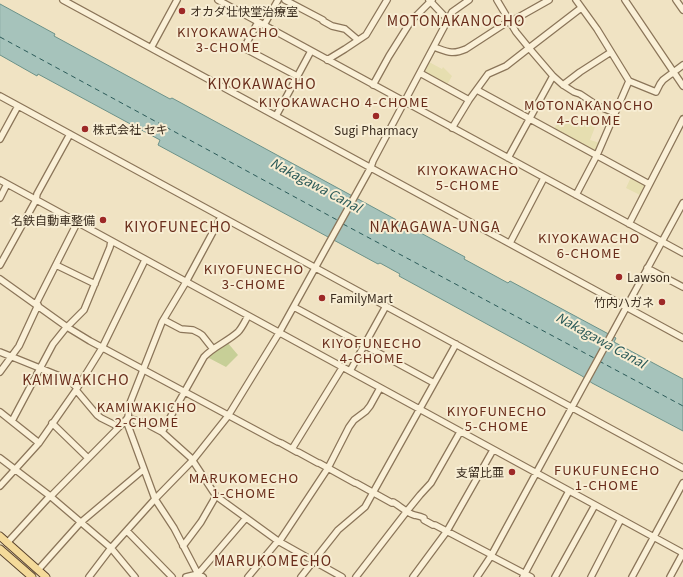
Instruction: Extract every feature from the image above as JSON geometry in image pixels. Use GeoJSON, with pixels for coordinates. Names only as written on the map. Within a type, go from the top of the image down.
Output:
{"type":"FeatureCollection","features":[{"type":"Feature","properties":{"kind":"main road"},"geometry":{"type":"LineString","coordinates":[[0,536],[46,577]]}},
{"type":"Feature","properties":{"kind":"main road"},"geometry":{"type":"LineString","coordinates":[[0,549],[32,577]]}},
{"type":"Feature","properties":{"kind":"street"},"geometry":{"type":"LineString","coordinates":[[63,0],[71,2],[151,48],[683,338]]}},
{"type":"Feature","properties":{"kind":"street"},"geometry":{"type":"LineString","coordinates":[[151,48],[177,0]]}},
{"type":"Feature","properties":{"kind":"street"},"geometry":{"type":"LineString","coordinates":[[218,0],[683,253]]}},
{"type":"Feature","properties":{"kind":"street"},"geometry":{"type":"LineString","coordinates":[[264,26],[278,0]]}},
{"type":"Feature","properties":{"kind":"street"},"geometry":{"type":"LineString","coordinates":[[285,0],[332,26],[344,29],[358,40]]}},
{"type":"Feature","properties":{"kind":"street"},"geometry":{"type":"LineString","coordinates":[[327,60],[366,35],[387,0]]}},
{"type":"Feature","properties":{"kind":"street"},"geometry":{"type":"LineString","coordinates":[[373,84],[412,21],[430,0],[448,20]]}},
{"type":"Feature","properties":{"kind":"street"},"geometry":{"type":"LineString","coordinates":[[89,577],[111,548],[155,499],[193,460],[228,416],[294,307],[371,167],[452,12],[469,0]]}},
{"type":"Feature","properties":{"kind":"street"},"geometry":{"type":"LineString","coordinates":[[497,0],[516,32],[553,76],[574,92],[580,94],[598,106],[615,113]]}},
{"type":"Feature","properties":{"kind":"street"},"geometry":{"type":"LineString","coordinates":[[434,47],[449,53],[466,49],[510,21],[549,0]]}},
{"type":"Feature","properties":{"kind":"street"},"geometry":{"type":"LineString","coordinates":[[576,0],[597,29],[629,81],[656,92],[663,80],[683,66]]}},
{"type":"Feature","properties":{"kind":"street"},"geometry":{"type":"LineString","coordinates":[[625,0],[683,86]]}},
{"type":"Feature","properties":{"kind":"street"},"geometry":{"type":"LineString","coordinates":[[676,0],[683,10]]}},
{"type":"Feature","properties":{"kind":"street"},"geometry":{"type":"LineString","coordinates":[[452,128],[469,100],[488,74],[506,66],[581,8]]}},
{"type":"Feature","properties":{"kind":"street"},"geometry":{"type":"LineString","coordinates":[[258,22],[244,48],[298,76]]}},
{"type":"Feature","properties":{"kind":"street"},"geometry":{"type":"LineString","coordinates":[[276,116],[311,51]]}},
{"type":"Feature","properties":{"kind":"street"},"geometry":{"type":"LineString","coordinates":[[563,85],[611,52]]}},
{"type":"Feature","properties":{"kind":"street"},"geometry":{"type":"LineString","coordinates":[[420,73],[469,100]]}},
{"type":"Feature","properties":{"kind":"street"},"geometry":{"type":"LineString","coordinates":[[508,158],[553,76]]}},
{"type":"Feature","properties":{"kind":"street"},"geometry":{"type":"LineString","coordinates":[[576,195],[597,156],[629,81]]}},
{"type":"Feature","properties":{"kind":"street"},"geometry":{"type":"LineString","coordinates":[[477,90],[649,184]]}},
{"type":"Feature","properties":{"kind":"street"},"geometry":{"type":"LineString","coordinates":[[0,96],[683,468]]}},
{"type":"Feature","properties":{"kind":"street"},"geometry":{"type":"LineString","coordinates":[[0,139],[18,106]]}},
{"type":"Feature","properties":{"kind":"street"},"geometry":{"type":"LineString","coordinates":[[629,224],[683,119]]}},
{"type":"Feature","properties":{"kind":"street"},"geometry":{"type":"LineString","coordinates":[[0,265],[70,134]]}},
{"type":"Feature","properties":{"kind":"street"},"geometry":{"type":"LineString","coordinates":[[510,243],[544,178]]}},
{"type":"Feature","properties":{"kind":"street"},"geometry":{"type":"LineString","coordinates":[[0,180],[683,553],[670,577]]}},
{"type":"Feature","properties":{"kind":"street"},"geometry":{"type":"LineString","coordinates":[[0,198],[7,184]]}},
{"type":"Feature","properties":{"kind":"street"},"geometry":{"type":"LineString","coordinates":[[478,577],[492,556],[683,203]]}},
{"type":"Feature","properties":{"kind":"street"},"geometry":{"type":"LineString","coordinates":[[7,543],[128,417],[130,403],[164,320],[221,217]]}},
{"type":"Feature","properties":{"kind":"street"},"geometry":{"type":"LineString","coordinates":[[0,372],[19,346],[37,304],[77,223]]}},
{"type":"Feature","properties":{"kind":"street"},"geometry":{"type":"LineString","coordinates":[[12,421],[54,344],[62,332],[84,310],[111,241]]}},
{"type":"Feature","properties":{"kind":"street"},"geometry":{"type":"LineString","coordinates":[[0,486],[39,443],[77,389],[102,348],[145,260]]}},
{"type":"Feature","properties":{"kind":"street"},"geometry":{"type":"LineString","coordinates":[[56,265],[95,284]]}},
{"type":"Feature","properties":{"kind":"street"},"geometry":{"type":"LineString","coordinates":[[647,268],[683,287]]}},
{"type":"Feature","properties":{"kind":"street"},"geometry":{"type":"LineString","coordinates":[[0,279],[37,304],[67,327],[102,348],[392,503],[397,504],[407,511],[415,515],[417,514],[524,575],[531,577]]}},
{"type":"Feature","properties":{"kind":"street"},"geometry":{"type":"LineString","coordinates":[[350,372],[386,306]]}},
{"type":"Feature","properties":{"kind":"street"},"geometry":{"type":"LineString","coordinates":[[294,307],[434,383]]}},
{"type":"Feature","properties":{"kind":"street"},"geometry":{"type":"LineString","coordinates":[[162,432],[204,357],[237,333],[248,316]]}},
{"type":"Feature","properties":{"kind":"street"},"geometry":{"type":"LineString","coordinates":[[164,320],[181,329],[193,330],[199,333],[213,349]]}},
{"type":"Feature","properties":{"kind":"street"},"geometry":{"type":"LineString","coordinates":[[300,577],[338,530],[365,507],[456,344]]}},
{"type":"Feature","properties":{"kind":"street"},"geometry":{"type":"LineString","coordinates":[[0,352],[71,382],[101,418],[119,427]]}},
{"type":"Feature","properties":{"kind":"street"},"geometry":{"type":"LineString","coordinates":[[292,449],[342,368]]}},
{"type":"Feature","properties":{"kind":"street"},"geometry":{"type":"LineString","coordinates":[[248,577],[279,542],[328,468],[349,427],[354,420],[370,406],[380,388]]}},
{"type":"Feature","properties":{"kind":"street"},"geometry":{"type":"LineString","coordinates":[[0,412],[39,443]]}},
{"type":"Feature","properties":{"kind":"street"},"geometry":{"type":"LineString","coordinates":[[126,420],[131,419],[145,423],[162,432],[193,460],[216,496],[279,542],[342,577]]}},
{"type":"Feature","properties":{"kind":"street"},"geometry":{"type":"LineString","coordinates":[[126,420],[155,499],[174,528],[182,546],[200,575]]}},
{"type":"Feature","properties":{"kind":"street"},"geometry":{"type":"LineString","coordinates":[[52,424],[88,458]]}},
{"type":"Feature","properties":{"kind":"street"},"geometry":{"type":"LineString","coordinates":[[356,577],[407,511],[432,483],[460,432]]}},
{"type":"Feature","properties":{"kind":"street"},"geometry":{"type":"LineString","coordinates":[[413,577],[447,531],[494,450]]}},
{"type":"Feature","properties":{"kind":"street"},"geometry":{"type":"LineString","coordinates":[[0,458],[111,548],[135,577]]}},
{"type":"Feature","properties":{"kind":"street"},"geometry":{"type":"LineString","coordinates":[[38,570],[80,523],[144,469]]}},
{"type":"Feature","properties":{"kind":"street"},"geometry":{"type":"LineString","coordinates":[[632,577],[683,483]]}},
{"type":"Feature","properties":{"kind":"street"},"geometry":{"type":"LineString","coordinates":[[524,575],[569,491]]}},
{"type":"Feature","properties":{"kind":"street"},"geometry":{"type":"LineString","coordinates":[[182,546],[201,522],[216,496]]}},
{"type":"Feature","properties":{"kind":"street"},"geometry":{"type":"LineString","coordinates":[[555,577],[595,505]]}},
{"type":"Feature","properties":{"kind":"street"},"geometry":{"type":"LineString","coordinates":[[186,577],[200,575],[246,518]]}},
{"type":"Feature","properties":{"kind":"street"},"geometry":{"type":"LineString","coordinates":[[590,577],[621,519]]}},
{"type":"Feature","properties":{"kind":"street"},"geometry":{"type":"LineString","coordinates":[[126,531],[172,577]]}},
{"type":"Feature","properties":{"kind":"shaded area"},"geometry":{"type":"Polygon","coordinates":[[[429,62],[442,69],[443,67],[452,76],[447,85],[426,74],[425,71],[429,62]]]}},
{"type":"Feature","properties":{"kind":"shaded area"},"geometry":{"type":"Polygon","coordinates":[[[561,117],[570,122],[583,125],[584,123],[595,127],[590,140],[600,143],[597,150],[594,151],[554,129],[561,117]]]}},
{"type":"Feature","properties":{"kind":"shaded area"},"geometry":{"type":"Polygon","coordinates":[[[631,177],[645,185],[640,195],[626,188],[631,177]]]}},
{"type":"Feature","properties":{"kind":"green space"},"geometry":{"type":"Polygon","coordinates":[[[227,342],[238,355],[226,367],[207,357],[227,342]]]}},
{"type":"Feature","properties":{"kind":"water","name":"Nakagawa Canal"},"geometry":{"type":"Polygon","coordinates":[[[0,4],[55,34],[54,36],[170,99],[172,98],[404,224],[405,223],[406,225],[465,257],[464,259],[508,283],[510,281],[616,338],[614,342],[683,379],[683,431],[592,383],[582,376],[399,276],[400,274],[380,263],[378,264],[158,145],[160,140],[0,55],[0,4]]]}},
{"type":"Feature","properties":{"kind":"ferry route"},"geometry":{"type":"LineString","coordinates":[[0,37],[339,221]]}},
{"type":"Feature","properties":{"kind":"ferry route"},"geometry":{"type":"LineString","coordinates":[[343,224],[596,359]]}},
{"type":"Feature","properties":{"kind":"ferry route"},"geometry":{"type":"LineString","coordinates":[[599,361],[683,406]]}},
{"type":"Feature","properties":{"kind":"place","name":"オカダ壮快堂治療室"},"geometry":{"type":"Point","coordinates":[182,11]}},
{"type":"Feature","properties":{"kind":"place","name":"Sugi Pharmacy"},"geometry":{"type":"Point","coordinates":[376,116]}},
{"type":"Feature","properties":{"kind":"place","name":"株式会社 セキ"},"geometry":{"type":"Point","coordinates":[85,129]}},
{"type":"Feature","properties":{"kind":"place","name":"名鉄自動車整備"},"geometry":{"type":"Point","coordinates":[103,220]}},
{"type":"Feature","properties":{"kind":"place","name":"Lawson"},"geometry":{"type":"Point","coordinates":[619,277]}},
{"type":"Feature","properties":{"kind":"place","name":"FamilyMart"},"geometry":{"type":"Point","coordinates":[322,298]}},
{"type":"Feature","properties":{"kind":"place","name":"竹内ハガネ"},"geometry":{"type":"Point","coordinates":[662,302]}},
{"type":"Feature","properties":{"kind":"place","name":"支留比亜"},"geometry":{"type":"Point","coordinates":[512,472]}},
{"type":"Feature","properties":{"kind":"district","name":"MOTONAKANOCHO"},"geometry":{"type":"Point","coordinates":[456,21]}},
{"type":"Feature","properties":{"kind":"district","name":"KIYOKAWACHO 3-CHOME"},"geometry":{"type":"Point","coordinates":[228,40]}},
{"type":"Feature","properties":{"kind":"district","name":"KIYOKAWACHO"},"geometry":{"type":"Point","coordinates":[262,84]}},
{"type":"Feature","properties":{"kind":"district","name":"KIYOKAWACHO 4-CHOME"},"geometry":{"type":"Point","coordinates":[344,102]}},
{"type":"Feature","properties":{"kind":"district","name":"MOTONAKANOCHO 4-CHOME"},"geometry":{"type":"Point","coordinates":[589,112]}},
{"type":"Feature","properties":{"kind":"district","name":"KIYOKAWACHO 5-CHOME"},"geometry":{"type":"Point","coordinates":[468,178]}},
{"type":"Feature","properties":{"kind":"district","name":"KIYOFUNECHO"},"geometry":{"type":"Point","coordinates":[178,227]}},
{"type":"Feature","properties":{"kind":"district","name":"NAKAGAWA-UNGA"},"geometry":{"type":"Point","coordinates":[435,227]}},
{"type":"Feature","properties":{"kind":"district","name":"KIYOKAWACHO 6-CHOME"},"geometry":{"type":"Point","coordinates":[589,246]}},
{"type":"Feature","properties":{"kind":"district","name":"KIYOFUNECHO 3-CHOME"},"geometry":{"type":"Point","coordinates":[254,276]}},
{"type":"Feature","properties":{"kind":"district","name":"KIYOFUNECHO 4-CHOME"},"geometry":{"type":"Point","coordinates":[372,350]}},
{"type":"Feature","properties":{"kind":"district","name":"KAMIWAKICHO"},"geometry":{"type":"Point","coordinates":[76,380]}},
{"type":"Feature","properties":{"kind":"district","name":"KAMIWAKICHO 2-CHOME"},"geometry":{"type":"Point","coordinates":[147,414]}},
{"type":"Feature","properties":{"kind":"district","name":"KIYOFUNECHO 5-CHOME"},"geometry":{"type":"Point","coordinates":[497,418]}},
{"type":"Feature","properties":{"kind":"district","name":"FUKUFUNECHO 1-CHOME"},"geometry":{"type":"Point","coordinates":[607,478]}},
{"type":"Feature","properties":{"kind":"district","name":"MARUKOMECHO 1-CHOME"},"geometry":{"type":"Point","coordinates":[244,486]}},
{"type":"Feature","properties":{"kind":"district","name":"MARUKOMECHO"},"geometry":{"type":"Point","coordinates":[273,561]}}]}
